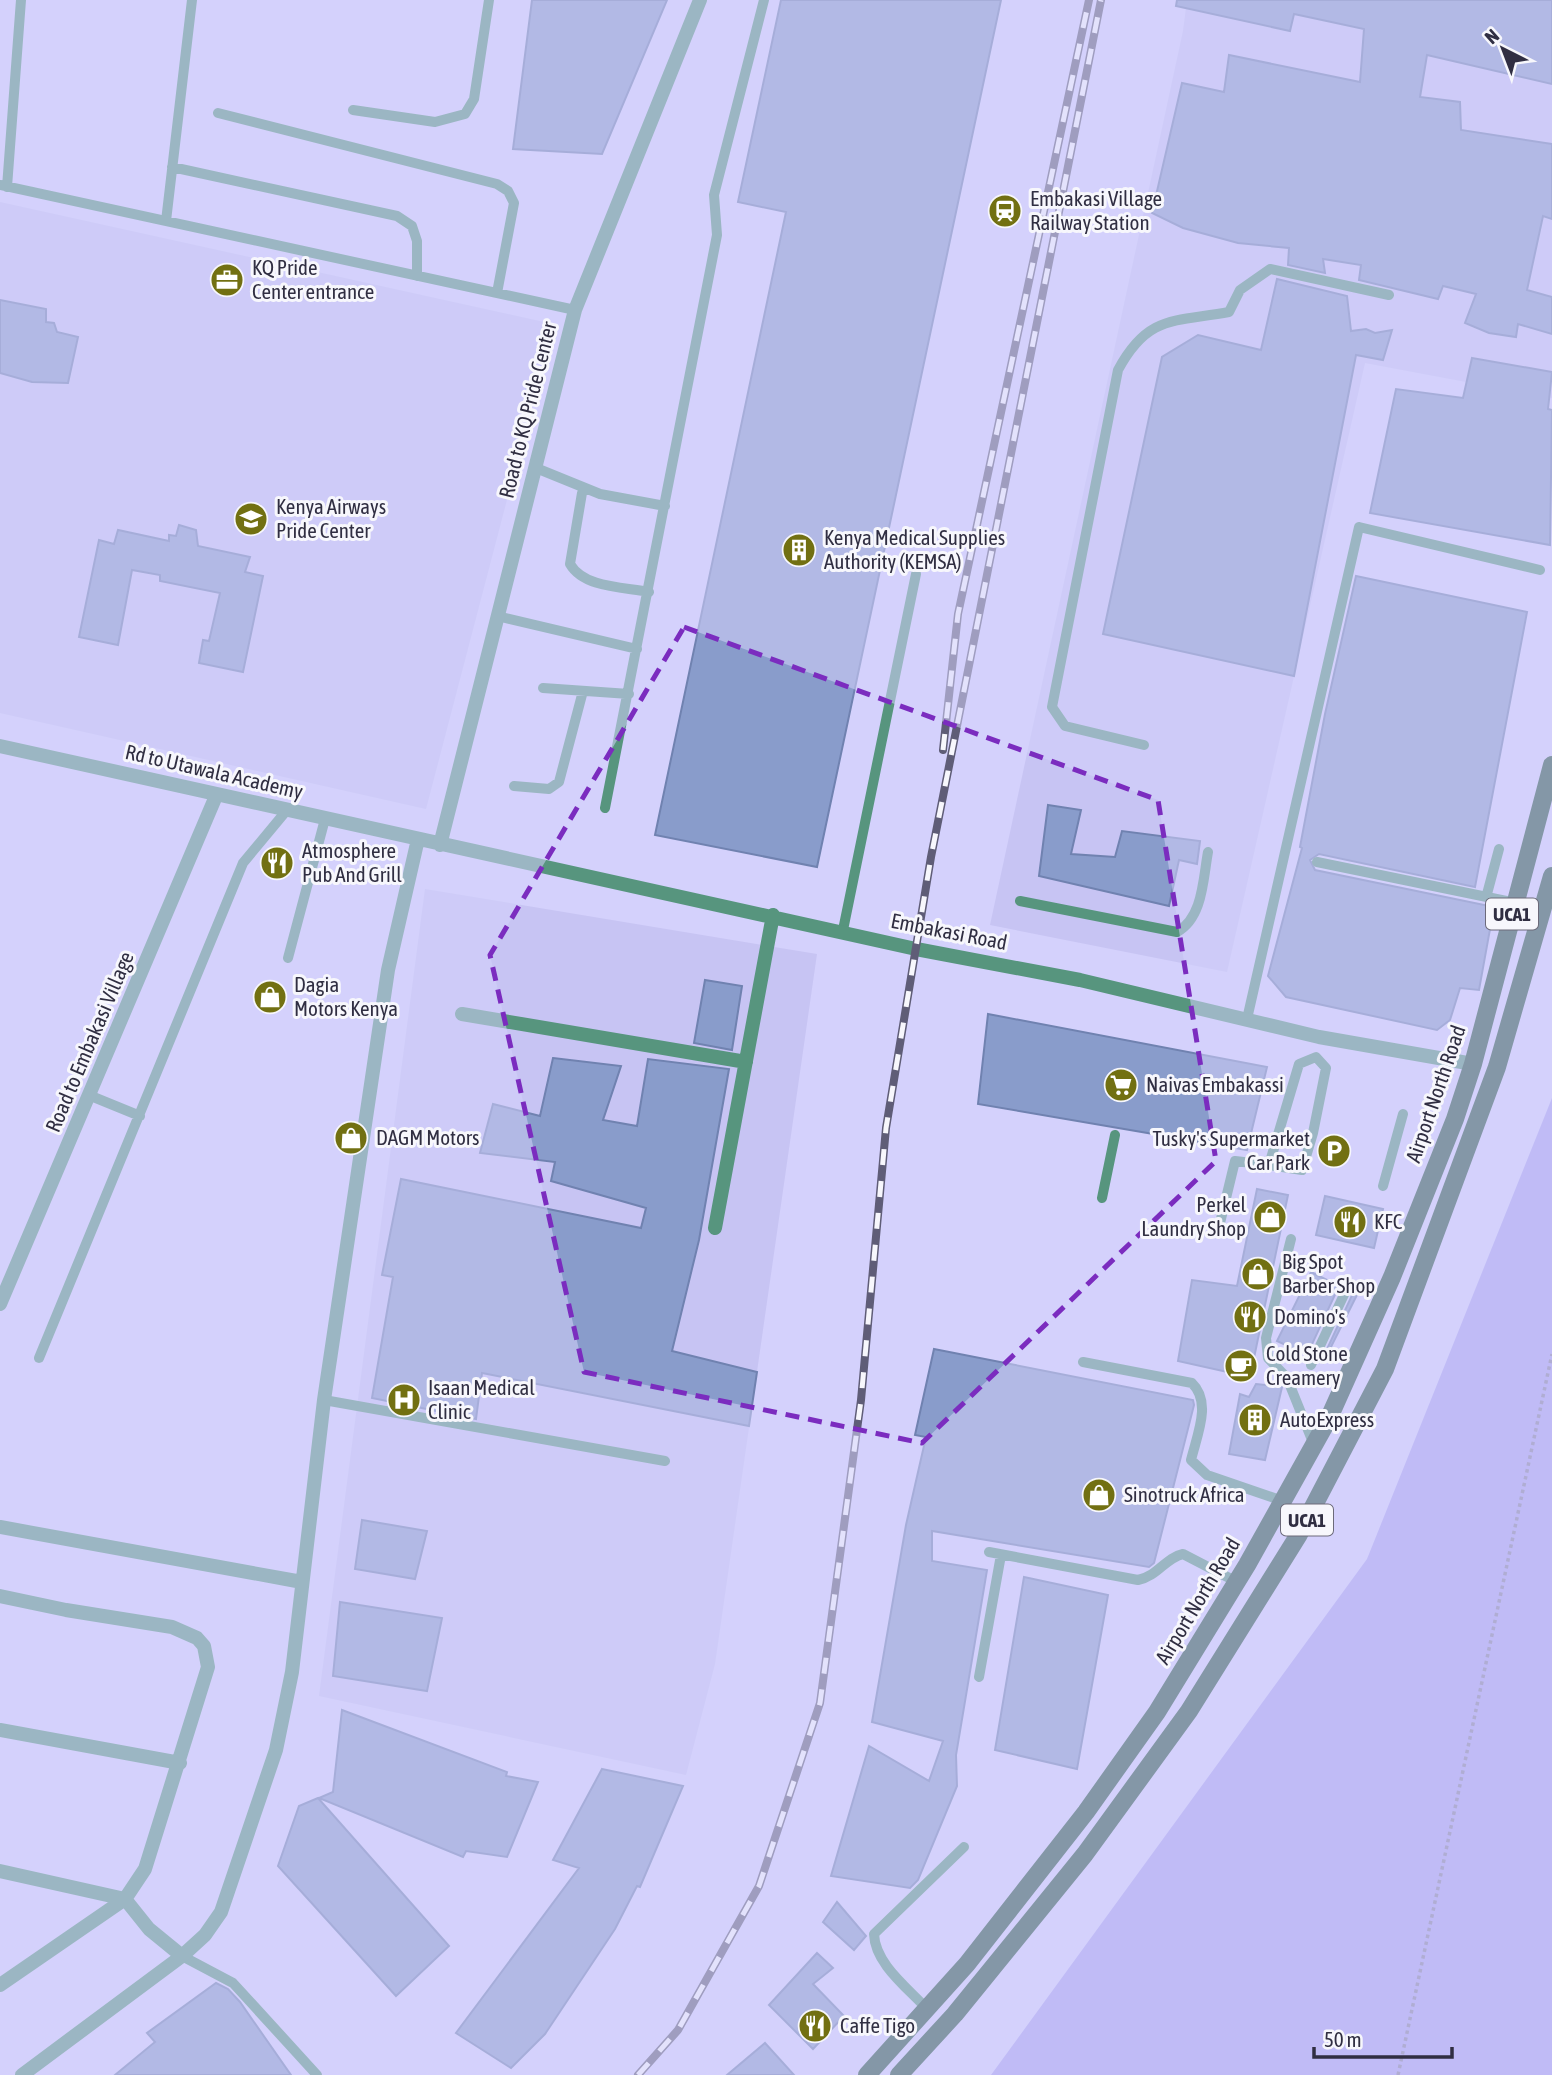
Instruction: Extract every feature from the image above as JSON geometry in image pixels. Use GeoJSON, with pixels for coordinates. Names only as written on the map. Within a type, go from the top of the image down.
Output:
{"type":"FeatureCollection","features":[{"type":"Feature","properties":{"kind":"main road","name":"Airport North Road"},"geometry":{"type":"LineString","coordinates":[[867,2075],[967,1964],[1086,1812],[1157,1712],[1237,1582],[1314,1445],[1392,1277],[1455,1119],[1473,1064],[1552,765]]}},
{"type":"Feature","properties":{"kind":"main road","name":"UCA1"},"geometry":{"type":"LineString","coordinates":[[899,2075],[955,2014],[1085,1854],[1189,1711],[1298,1536],[1385,1369],[1400,1331],[1497,1067],[1552,876]]}},
{"type":"Feature","properties":{"kind":"street","name":"Road to KQ Pride Center"},"geometry":{"type":"LineString","coordinates":[[440,845],[575,310],[700,0]]}},
{"type":"Feature","properties":{"kind":"street","name":"Rd to Utawala Academy"},"geometry":{"type":"LineString","coordinates":[[0,746],[215,796],[418,839]]}},
{"type":"Feature","properties":{"kind":"street","name":"Road to Embakasi Village"},"geometry":{"type":"LineString","coordinates":[[0,1304],[91,1096],[215,796]]}},
{"type":"Feature","properties":{"kind":"street","name":"Embakasi Road"},"geometry":{"type":"LineString","coordinates":[[418,839],[843,930],[916,949],[1080,980],[1320,1037],[1473,1064]]}},
{"type":"Feature","properties":{"kind":"street"},"geometry":{"type":"LineString","coordinates":[[22,2075],[182,1956],[205,1935],[221,1912],[260,1803],[276,1750],[292,1672],[324,1401],[388,970],[418,839]]}},
{"type":"Feature","properties":{"kind":"street"},"geometry":{"type":"LineString","coordinates":[[715,1228],[773,915]]}},
{"type":"Feature","properties":{"kind":"street"},"geometry":{"type":"LineString","coordinates":[[462,1014],[746,1062]]}},
{"type":"Feature","properties":{"kind":"street"},"geometry":{"type":"LineString","coordinates":[[0,1527],[302,1582]]}},
{"type":"Feature","properties":{"kind":"street"},"geometry":{"type":"LineString","coordinates":[[0,1596],[66,1611],[151,1622],[197,1638],[208,1656],[208,1667],[180,1763],[145,1869],[125,1899],[0,1985]]}},
{"type":"Feature","properties":{"kind":"street"},"geometry":{"type":"LineString","coordinates":[[0,1730],[180,1763]]}},
{"type":"Feature","properties":{"kind":"street"},"geometry":{"type":"LineString","coordinates":[[0,1871],[125,1899],[149,1929],[182,1956]]}},
{"type":"Feature","properties":{"kind":"lane"},"geometry":{"type":"LineString","coordinates":[[21,0],[4,186],[575,310]]}},
{"type":"Feature","properties":{"kind":"lane"},"geometry":{"type":"LineString","coordinates":[[166,221],[192,0]]}},
{"type":"Feature","properties":{"kind":"lane"},"geometry":{"type":"LineString","coordinates":[[353,110],[435,122],[465,114],[474,99],[489,0]]}},
{"type":"Feature","properties":{"kind":"lane"},"geometry":{"type":"LineString","coordinates":[[605,807],[717,235],[714,195],[764,0]]}},
{"type":"Feature","properties":{"kind":"lane"},"geometry":{"type":"LineString","coordinates":[[218,113],[497,184],[508,191],[514,204],[497,293]]}},
{"type":"Feature","properties":{"kind":"lane"},"geometry":{"type":"LineString","coordinates":[[172,167],[397,216],[412,226],[417,241],[417,276]]}},
{"type":"Feature","properties":{"kind":"lane"},"geometry":{"type":"LineString","coordinates":[[1144,745],[1065,726],[1052,707],[1118,370],[1128,351],[1144,335],[1170,320],[1229,312],[1240,290],[1270,269],[1390,295]]}},
{"type":"Feature","properties":{"kind":"lane"},"geometry":{"type":"LineString","coordinates":[[536,468],[600,494],[665,506]]}},
{"type":"Feature","properties":{"kind":"lane"},"geometry":{"type":"LineString","coordinates":[[582,493],[570,564],[576,575],[587,580],[649,592]]}},
{"type":"Feature","properties":{"kind":"lane"},"geometry":{"type":"LineString","coordinates":[[1247,1019],[1359,527],[1540,570]]}},
{"type":"Feature","properties":{"kind":"lane"},"geometry":{"type":"LineString","coordinates":[[843,930],[916,574]]}},
{"type":"Feature","properties":{"kind":"lane"},"geometry":{"type":"LineString","coordinates":[[497,616],[637,649]]}},
{"type":"Feature","properties":{"kind":"lane"},"geometry":{"type":"LineString","coordinates":[[543,688],[629,694]]}},
{"type":"Feature","properties":{"kind":"lane"},"geometry":{"type":"LineString","coordinates":[[514,786],[549,789],[559,782],[583,691]]}},
{"type":"Feature","properties":{"kind":"lane"},"geometry":{"type":"LineString","coordinates":[[39,1358],[243,863],[287,810]]}},
{"type":"Feature","properties":{"kind":"lane"},"geometry":{"type":"LineString","coordinates":[[288,958],[325,819]]}},
{"type":"Feature","properties":{"kind":"lane"},"geometry":{"type":"LineString","coordinates":[[1486,894],[1499,849]]}},
{"type":"Feature","properties":{"kind":"lane"},"geometry":{"type":"LineString","coordinates":[[1020,901],[1177,932],[1189,925],[1195,913],[1208,852]]}},
{"type":"Feature","properties":{"kind":"lane"},"geometry":{"type":"LineString","coordinates":[[1317,862],[1516,902]]}},
{"type":"Feature","properties":{"kind":"lane"},"geometry":{"type":"LineString","coordinates":[[1315,1057],[1320,1037]]}},
{"type":"Feature","properties":{"kind":"lane"},"geometry":{"type":"LineString","coordinates":[[1219,1227],[1235,1161],[1302,1170],[1326,1069],[1315,1057]]}},
{"type":"Feature","properties":{"kind":"lane"},"geometry":{"type":"LineString","coordinates":[[1269,1165],[1299,1064],[1315,1057]]}},
{"type":"Feature","properties":{"kind":"lane"},"geometry":{"type":"LineString","coordinates":[[91,1096],[140,1116]]}},
{"type":"Feature","properties":{"kind":"lane"},"geometry":{"type":"LineString","coordinates":[[1383,1186],[1404,1114]]}},
{"type":"Feature","properties":{"kind":"lane"},"geometry":{"type":"LineString","coordinates":[[1102,1198],[1115,1135]]}},
{"type":"Feature","properties":{"kind":"lane"},"geometry":{"type":"LineString","coordinates":[[1291,1239],[1266,1338],[1268,1357],[1287,1378],[1314,1445]]}},
{"type":"Feature","properties":{"kind":"lane"},"geometry":{"type":"LineString","coordinates":[[1311,1365],[1349,1284]]}},
{"type":"Feature","properties":{"kind":"lane"},"geometry":{"type":"LineString","coordinates":[[1083,1362],[1192,1383],[1200,1392],[1203,1405],[1191,1460],[1208,1475],[1283,1501]]}},
{"type":"Feature","properties":{"kind":"lane"},"geometry":{"type":"LineString","coordinates":[[324,1401],[666,1461]]}},
{"type":"Feature","properties":{"kind":"lane"},"geometry":{"type":"LineString","coordinates":[[989,1552],[1138,1580],[1151,1577],[1175,1556],[1183,1553],[1237,1582]]}},
{"type":"Feature","properties":{"kind":"lane"},"geometry":{"type":"LineString","coordinates":[[979,1677],[1002,1555]]}},
{"type":"Feature","properties":{"kind":"lane"},"geometry":{"type":"LineString","coordinates":[[927,2009],[881,1959],[875,1946],[874,1934],[964,1847]]}},
{"type":"Feature","properties":{"kind":"lane"},"geometry":{"type":"LineString","coordinates":[[182,1956],[233,1983],[317,2075]]}},
{"type":"Feature","properties":{"kind":"path"},"geometry":{"type":"LineString","coordinates":[[1398,2075],[1552,1354]]}},
{"type":"Feature","properties":{"kind":"highlighted area"},"geometry":{"type":"Polygon","coordinates":[[[684,627],[1158,800],[1216,1161],[922,1443],[584,1372],[490,955],[684,627]]]}},
{"type":"Feature","properties":{"kind":"shaded area"},"geometry":{"type":"Polygon","coordinates":[[[1187,0],[1552,0],[1552,398],[1365,363],[1227,972],[990,925],[1183,31],[1187,0]]]}},
{"type":"Feature","properties":{"kind":"shaded area","name":"Kenya Airways Pride Center"},"geometry":{"type":"Polygon","coordinates":[[[0,202],[553,324],[426,809],[0,713],[0,202]]]}},
{"type":"Feature","properties":{"kind":"shaded area"},"geometry":{"type":"Polygon","coordinates":[[[425,889],[817,954],[715,1664],[686,1775],[319,1696],[425,889]]]}},
{"type":"Feature","properties":{"kind":"shaded area"},"geometry":{"type":"Polygon","coordinates":[[[1552,1098],[1552,2075],[991,2075],[1367,1559],[1552,1098]]]}},
{"type":"Feature","properties":{"kind":"building"},"geometry":{"type":"Polygon","coordinates":[[[532,0],[667,0],[602,154],[513,149],[532,0]]]}},
{"type":"Feature","properties":{"kind":"building","name":"Kenya Medical Supplies Authority (KEMSA)"},"geometry":{"type":"Polygon","coordinates":[[[781,0],[1001,0],[817,867],[655,835],[786,212],[738,202],[781,0]]]}},
{"type":"Feature","properties":{"kind":"building"},"geometry":{"type":"Polygon","coordinates":[[[1177,0],[1552,0],[1552,84],[1427,55],[1420,97],[1460,102],[1461,130],[1552,144],[1552,219],[1543,216],[1527,290],[1552,297],[1552,334],[1518,324],[1516,337],[1489,333],[1465,323],[1476,294],[1443,286],[1438,299],[1359,280],[1361,265],[1323,259],[1325,273],[1288,265],[1289,248],[1238,243],[1183,228],[1152,213],[1182,83],[1224,92],[1229,55],[1360,82],[1364,29],[1294,14],[1290,31],[1176,6],[1177,0]]]}},
{"type":"Feature","properties":{"kind":"building"},"geometry":{"type":"Polygon","coordinates":[[[1277,279],[1347,296],[1351,331],[1366,329],[1375,333],[1392,330],[1383,360],[1356,355],[1294,676],[1103,634],[1162,357],[1198,335],[1261,350],[1277,279]]]}},
{"type":"Feature","properties":{"kind":"building"},"geometry":{"type":"Polygon","coordinates":[[[0,300],[46,309],[46,322],[54,323],[57,332],[78,337],[68,383],[32,382],[0,373],[0,300]]]}},
{"type":"Feature","properties":{"kind":"building"},"geometry":{"type":"Polygon","coordinates":[[[1472,358],[1552,372],[1548,409],[1552,410],[1550,545],[1370,513],[1396,389],[1463,398],[1472,358]]]}},
{"type":"Feature","properties":{"kind":"building"},"geometry":{"type":"Polygon","coordinates":[[[179,525],[196,530],[198,546],[250,557],[245,572],[263,576],[243,672],[199,663],[203,640],[209,641],[220,593],[160,581],[160,575],[132,570],[118,645],[79,637],[99,540],[114,544],[118,530],[169,541],[169,535],[176,536],[179,525]]]}},
{"type":"Feature","properties":{"kind":"building"},"geometry":{"type":"Polygon","coordinates":[[[1356,576],[1527,612],[1475,887],[1319,854],[1310,860],[1315,870],[1494,907],[1479,990],[1460,988],[1450,1020],[1437,1030],[1286,997],[1268,976],[1302,848],[1300,847],[1325,714],[1356,576]]]}},
{"type":"Feature","properties":{"kind":"building"},"geometry":{"type":"Polygon","coordinates":[[[1048,805],[1081,810],[1071,854],[1115,857],[1122,831],[1200,841],[1197,864],[1179,860],[1169,906],[1039,876],[1048,805]]]}},
{"type":"Feature","properties":{"kind":"building"},"geometry":{"type":"Polygon","coordinates":[[[705,980],[742,986],[732,1050],[694,1043],[705,980]]]}},
{"type":"Feature","properties":{"kind":"building","name":"Naivas Embakassi"},"geometry":{"type":"Polygon","coordinates":[[[988,1014],[1267,1067],[1247,1150],[978,1104],[988,1014]]]}},
{"type":"Feature","properties":{"kind":"building"},"geometry":{"type":"Polygon","coordinates":[[[553,1058],[621,1066],[603,1120],[637,1126],[648,1059],[729,1069],[699,1240],[672,1351],[757,1372],[749,1426],[482,1373],[476,1419],[372,1398],[393,1277],[382,1275],[401,1179],[641,1228],[646,1208],[551,1181],[555,1162],[480,1153],[493,1104],[540,1116],[553,1058]]]}},
{"type":"Feature","properties":{"kind":"building"},"geometry":{"type":"Polygon","coordinates":[[[1257,1189],[1288,1195],[1250,1377],[1178,1361],[1192,1280],[1237,1286],[1257,1189]]]}},
{"type":"Feature","properties":{"kind":"building","name":"KFC"},"geometry":{"type":"Polygon","coordinates":[[[1325,1196],[1383,1209],[1374,1248],[1316,1235],[1325,1196]]]}},
{"type":"Feature","properties":{"kind":"building"},"geometry":{"type":"Polygon","coordinates":[[[1311,1272],[1339,1286],[1307,1355],[1277,1341],[1311,1272]]]}},
{"type":"Feature","properties":{"kind":"building"},"geometry":{"type":"Polygon","coordinates":[[[1353,1293],[1357,1295],[1323,1363],[1321,1362],[1353,1293]]]}},
{"type":"Feature","properties":{"kind":"building"},"geometry":{"type":"Polygon","coordinates":[[[934,1349],[1193,1400],[1194,1405],[1154,1563],[1149,1567],[932,1531],[932,1561],[987,1570],[956,1755],[957,1786],[918,1880],[910,1888],[831,1876],[869,1746],[929,1781],[943,1741],[872,1722],[906,1525],[926,1437],[915,1435],[934,1349]]]}},
{"type":"Feature","properties":{"kind":"building","name":"AutoExpress"},"geometry":{"type":"Polygon","coordinates":[[[1256,1384],[1282,1387],[1265,1460],[1229,1454],[1240,1394],[1249,1397],[1256,1384]]]}},
{"type":"Feature","properties":{"kind":"building"},"geometry":{"type":"Polygon","coordinates":[[[362,1520],[427,1531],[415,1579],[355,1569],[362,1520]]]}},
{"type":"Feature","properties":{"kind":"building"},"geometry":{"type":"Polygon","coordinates":[[[1024,1577],[1108,1595],[1077,1769],[995,1750],[1024,1577]]]}},
{"type":"Feature","properties":{"kind":"building"},"geometry":{"type":"Polygon","coordinates":[[[340,1602],[442,1618],[427,1691],[333,1676],[340,1602]]]}},
{"type":"Feature","properties":{"kind":"building"},"geometry":{"type":"Polygon","coordinates":[[[342,1710],[507,1772],[506,1776],[538,1782],[507,1857],[466,1851],[463,1857],[319,1798],[333,1792],[342,1710]]]}},
{"type":"Feature","properties":{"kind":"building"},"geometry":{"type":"Polygon","coordinates":[[[602,1769],[683,1786],[640,1887],[637,1886],[615,1929],[545,2034],[511,2068],[456,2033],[579,1868],[553,1860],[602,1769]]]}},
{"type":"Feature","properties":{"kind":"building"},"geometry":{"type":"Polygon","coordinates":[[[318,1798],[449,1946],[396,1996],[278,1866],[299,1806],[318,1798]]]}},
{"type":"Feature","properties":{"kind":"building"},"geometry":{"type":"Polygon","coordinates":[[[837,1902],[866,1936],[854,1950],[823,1922],[837,1902]]]}},
{"type":"Feature","properties":{"kind":"building"},"geometry":{"type":"Polygon","coordinates":[[[817,1953],[833,1968],[813,1984],[844,2016],[813,2049],[769,2005],[817,1953]]]}},
{"type":"Feature","properties":{"kind":"building"},"geometry":{"type":"Polygon","coordinates":[[[216,1983],[228,1989],[240,2002],[291,2075],[115,2075],[155,2042],[147,2033],[216,1983]]]}},
{"type":"Feature","properties":{"kind":"building"},"geometry":{"type":"Polygon","coordinates":[[[765,2043],[794,2075],[727,2075],[765,2043]]]}},
{"type":"Feature","properties":{"kind":"railway"},"geometry":{"type":"LineString","coordinates":[[943,750],[958,614],[1089,0]]}},
{"type":"Feature","properties":{"kind":"railway"},"geometry":{"type":"LineString","coordinates":[[638,2075],[678,2030],[759,1886],[820,1703],[861,1400],[886,1128],[931,857],[1101,0]]}},
{"type":"Feature","properties":{"kind":"place","name":"Embakasi Village Railway Station"},"geometry":{"type":"Point","coordinates":[1005,211]}},
{"type":"Feature","properties":{"kind":"place","name":"KQ Pride Center entrance"},"geometry":{"type":"Point","coordinates":[227,280]}},
{"type":"Feature","properties":{"kind":"place","name":"Kenya Airways Pride Center"},"geometry":{"type":"Point","coordinates":[251,519]}},
{"type":"Feature","properties":{"kind":"place","name":"Kenya Medical Supplies Authority (KEMSA)"},"geometry":{"type":"Point","coordinates":[799,550]}},
{"type":"Feature","properties":{"kind":"place","name":"Atmosphere Pub And Grill"},"geometry":{"type":"Point","coordinates":[277,863]}},
{"type":"Feature","properties":{"kind":"place","name":"Dagia Motors Kenya"},"geometry":{"type":"Point","coordinates":[270,997]}},
{"type":"Feature","properties":{"kind":"place","name":"Naivas Embakassi"},"geometry":{"type":"Point","coordinates":[1121,1085]}},
{"type":"Feature","properties":{"kind":"place","name":"DAGM Motors"},"geometry":{"type":"Point","coordinates":[351,1138]}},
{"type":"Feature","properties":{"kind":"place","name":"Tusky's Supermarket Car Park"},"geometry":{"type":"Point","coordinates":[1334,1151]}},
{"type":"Feature","properties":{"kind":"place","name":"Perkel Laundry Shop"},"geometry":{"type":"Point","coordinates":[1270,1217]}},
{"type":"Feature","properties":{"kind":"place","name":"KFC"},"geometry":{"type":"Point","coordinates":[1350,1222]}},
{"type":"Feature","properties":{"kind":"place","name":"Big Spot Barber Shop"},"geometry":{"type":"Point","coordinates":[1258,1274]}},
{"type":"Feature","properties":{"kind":"place","name":"Domino's"},"geometry":{"type":"Point","coordinates":[1250,1317]}},
{"type":"Feature","properties":{"kind":"place","name":"Cold Stone Creamery"},"geometry":{"type":"Point","coordinates":[1241,1366]}},
{"type":"Feature","properties":{"kind":"place","name":"Isaan Medical Clinic"},"geometry":{"type":"Point","coordinates":[404,1400]}},
{"type":"Feature","properties":{"kind":"place","name":"AutoExpress"},"geometry":{"type":"Point","coordinates":[1255,1420]}},
{"type":"Feature","properties":{"kind":"place","name":"Sinotruck Africa"},"geometry":{"type":"Point","coordinates":[1099,1495]}},
{"type":"Feature","properties":{"kind":"place","name":"Caffe Tigo"},"geometry":{"type":"Point","coordinates":[815,2026]}}]}
